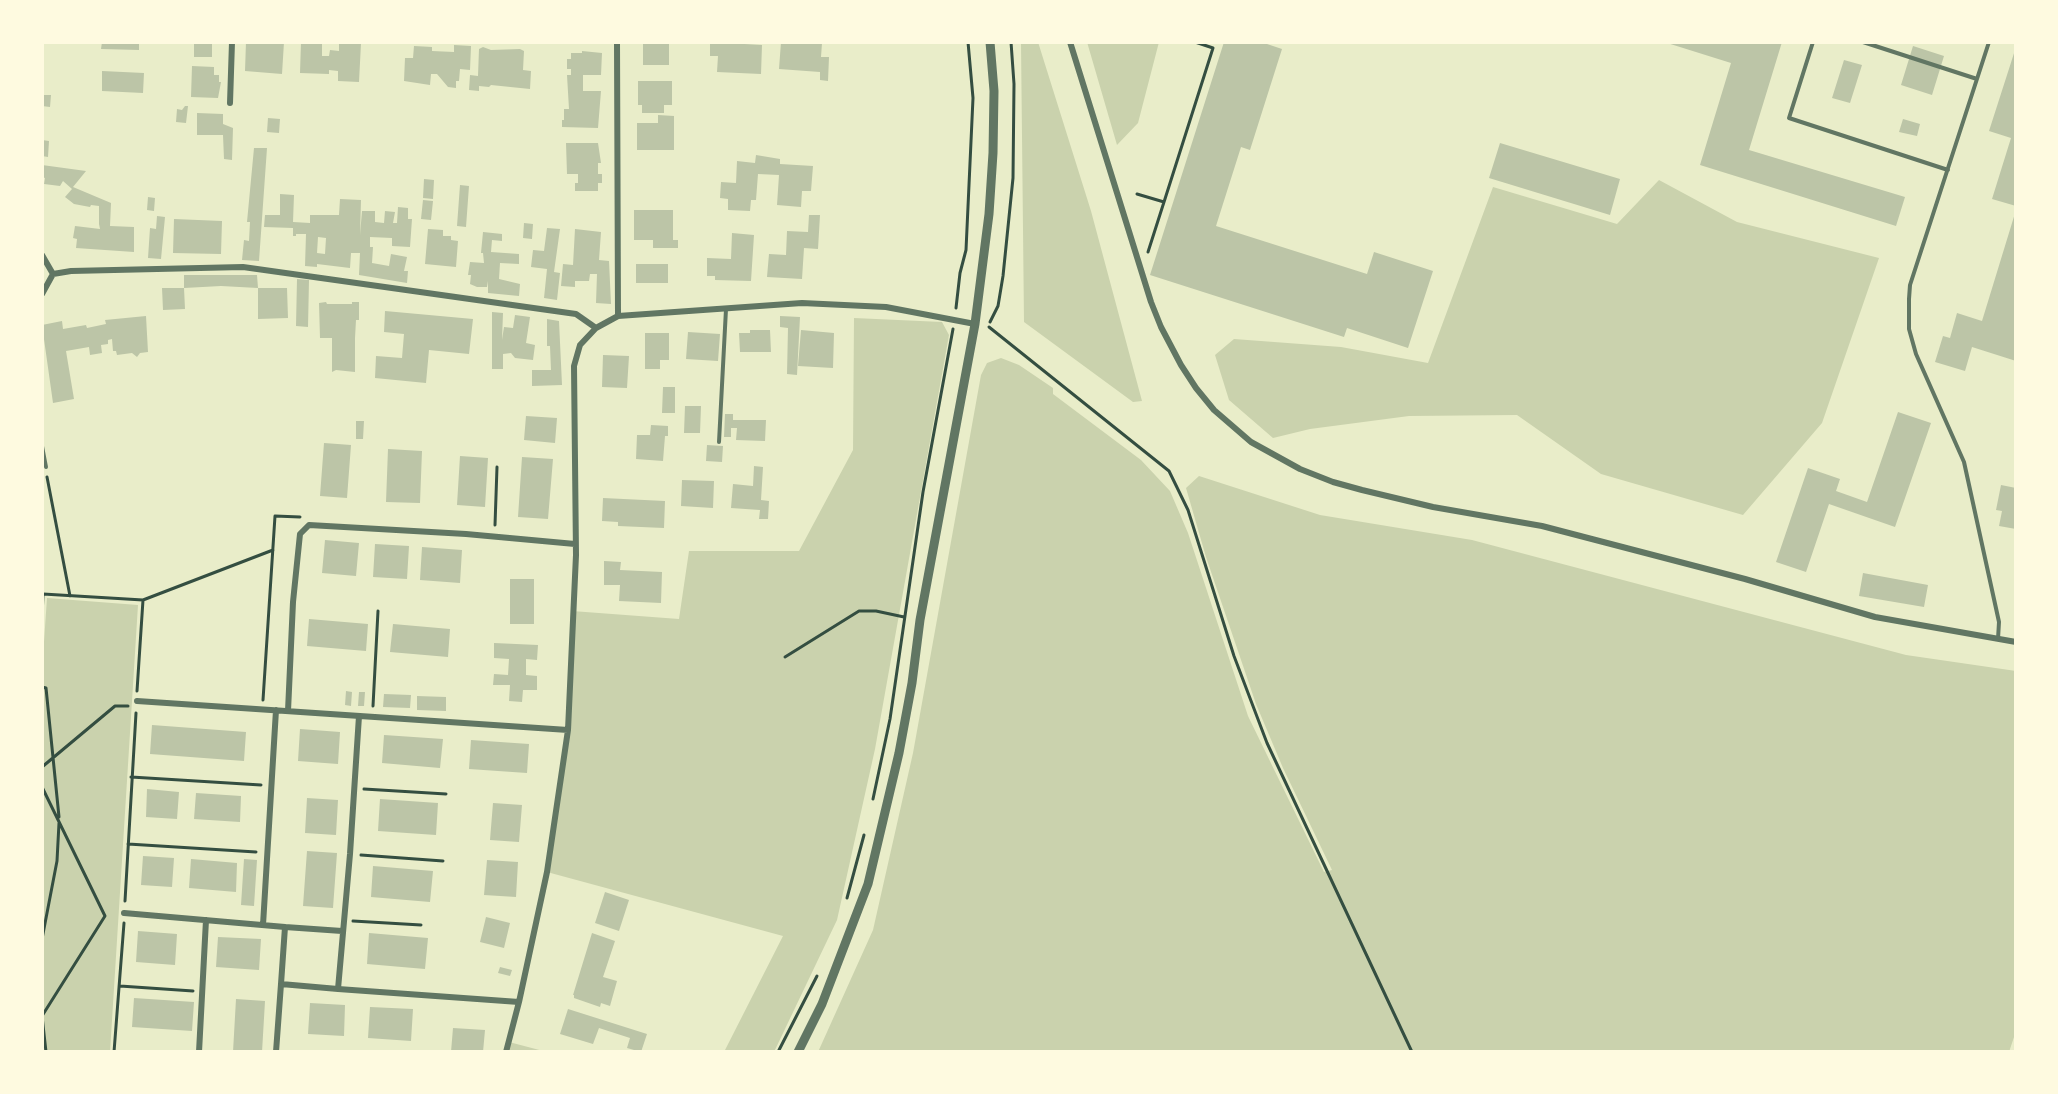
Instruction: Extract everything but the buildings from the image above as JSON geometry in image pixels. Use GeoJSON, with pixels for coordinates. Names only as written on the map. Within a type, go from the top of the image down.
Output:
{"type":"FeatureCollection","features":[{"type":"Feature","properties":{"kind":"street"},"geometry":{"type":"LineString","coordinates":[[230,103],[232,42]]}},
{"type":"Feature","properties":{"kind":"street"},"geometry":{"type":"LineString","coordinates":[[616,42],[618,316]]}},
{"type":"Feature","properties":{"kind":"street"},"geometry":{"type":"LineString","coordinates":[[798,1052],[822,1004],[868,884],[899,753],[912,683],[920,620],[975,324],[989,214],[993,153],[994,91],[990,42]]}},
{"type":"Feature","properties":{"kind":"street"},"geometry":{"type":"LineString","coordinates":[[1071,42],[1138,262],[1161,327],[1196,388],[1214,410],[1251,442],[1300,469],[1333,482],[1433,507],[1542,526],[1745,579],[1875,617],[2016,642]]}},
{"type":"Feature","properties":{"kind":"street"},"geometry":{"type":"LineString","coordinates":[[42,255],[53,274]]}},
{"type":"Feature","properties":{"kind":"street"},"geometry":{"type":"LineString","coordinates":[[53,274],[71,271],[243,267],[576,314],[596,328]]}},
{"type":"Feature","properties":{"kind":"street"},"geometry":{"type":"LineString","coordinates":[[42,294],[53,274]]}},
{"type":"Feature","properties":{"kind":"street"},"geometry":{"type":"LineString","coordinates":[[506,1052],[547,872],[568,730],[576,544],[574,366],[580,345],[596,328],[618,316],[802,303],[886,306],[975,324]]}},
{"type":"Feature","properties":{"kind":"street"},"geometry":{"type":"LineString","coordinates":[[288,711],[293,602],[300,534],[309,525],[358,526],[576,544]]}},
{"type":"Feature","properties":{"kind":"street"},"geometry":{"type":"LineString","coordinates":[[136,704],[276,710],[568,730]]}},
{"type":"Feature","properties":{"kind":"street"},"geometry":{"type":"LineString","coordinates":[[263,925],[276,710]]}},
{"type":"Feature","properties":{"kind":"street"},"geometry":{"type":"LineString","coordinates":[[338,989],[359,716]]}},
{"type":"Feature","properties":{"kind":"street"},"geometry":{"type":"LineString","coordinates":[[124,914],[342,931]]}},
{"type":"Feature","properties":{"kind":"street"},"geometry":{"type":"LineString","coordinates":[[198,1052],[206,920]]}},
{"type":"Feature","properties":{"kind":"street"},"geometry":{"type":"LineString","coordinates":[[276,1052],[285,927]]}},
{"type":"Feature","properties":{"kind":"street"},"geometry":{"type":"LineString","coordinates":[[281,984],[519,1002]]}},
{"type":"Feature","properties":{"kind":"lane"},"geometry":{"type":"LineString","coordinates":[[1813,42],[1789,118],[1948,170]]}},
{"type":"Feature","properties":{"kind":"lane"},"geometry":{"type":"LineString","coordinates":[[1863,42],[1977,79]]}},
{"type":"Feature","properties":{"kind":"lane"},"geometry":{"type":"LineString","coordinates":[[1989,42],[1910,285],[1910,329],[1916,354],[1964,462],[1999,622],[1998,639]]}},
{"type":"Feature","properties":{"kind":"lane"},"geometry":{"type":"LineString","coordinates":[[719,442],[726,308]]}},
{"type":"Feature","properties":{"kind":"lane"},"geometry":{"type":"LineString","coordinates":[[42,446],[46,467]]}},
{"type":"Feature","properties":{"kind":"path"},"geometry":{"type":"LineString","coordinates":[[871,808],[890,719],[923,492],[954,320],[966,238],[973,98],[968,42]]}},
{"type":"Feature","properties":{"kind":"path"},"geometry":{"type":"LineString","coordinates":[[988,327],[998,306],[1013,178],[1014,84],[1011,42]]}},
{"type":"Feature","properties":{"kind":"path"},"geometry":{"type":"LineString","coordinates":[[1138,262],[1150,250],[1213,48],[1195,42]]}},
{"type":"Feature","properties":{"kind":"path"},"geometry":{"type":"LineString","coordinates":[[1137,194],[1164,202]]}},
{"type":"Feature","properties":{"kind":"path"},"geometry":{"type":"LineString","coordinates":[[975,324],[988,327],[1169,471],[1188,510],[1234,656],[1271,753],[1412,1052]]}},
{"type":"Feature","properties":{"kind":"path"},"geometry":{"type":"LineString","coordinates":[[46,467],[70,596]]}},
{"type":"Feature","properties":{"kind":"path"},"geometry":{"type":"LineString","coordinates":[[495,537],[497,467]]}},
{"type":"Feature","properties":{"kind":"path"},"geometry":{"type":"LineString","coordinates":[[42,617],[43,594],[143,600],[273,550]]}},
{"type":"Feature","properties":{"kind":"path"},"geometry":{"type":"LineString","coordinates":[[114,1052],[143,600]]}},
{"type":"Feature","properties":{"kind":"path"},"geometry":{"type":"LineString","coordinates":[[372,717],[378,611]]}},
{"type":"Feature","properties":{"kind":"path"},"geometry":{"type":"LineString","coordinates":[[785,657],[859,611],[876,611],[920,620]]}},
{"type":"Feature","properties":{"kind":"path"},"geometry":{"type":"LineString","coordinates":[[42,687],[46,688],[60,820],[57,861],[42,939]]}},
{"type":"Feature","properties":{"kind":"path"},"geometry":{"type":"LineString","coordinates":[[42,767],[115,706],[136,704]]}},
{"type":"Feature","properties":{"kind":"path"},"geometry":{"type":"LineString","coordinates":[[131,777],[271,785]]}},
{"type":"Feature","properties":{"kind":"path"},"geometry":{"type":"LineString","coordinates":[[42,787],[105,916],[42,1016],[45,1052]]}},
{"type":"Feature","properties":{"kind":"path"},"geometry":{"type":"LineString","coordinates":[[353,789],[446,794]]}},
{"type":"Feature","properties":{"kind":"path"},"geometry":{"type":"LineString","coordinates":[[847,899],[865,831]]}},
{"type":"Feature","properties":{"kind":"path"},"geometry":{"type":"LineString","coordinates":[[128,844],[267,853]]}},
{"type":"Feature","properties":{"kind":"path"},"geometry":{"type":"LineString","coordinates":[[350,854],[443,861]]}},
{"type":"Feature","properties":{"kind":"path"},"geometry":{"type":"LineString","coordinates":[[344,921],[420,925]]}},
{"type":"Feature","properties":{"kind":"path"},"geometry":{"type":"LineString","coordinates":[[778,1052],[822,966]]}},
{"type":"Feature","properties":{"kind":"path"},"geometry":{"type":"LineString","coordinates":[[120,986],[202,991]]}},
{"type":"Feature","properties":{"kind":"green space"},"geometry":{"type":"Polygon","coordinates":[[[1038,42],[1091,211],[1142,401],[1133,402],[1024,322],[1021,43],[1038,42]]]}},
{"type":"Feature","properties":{"kind":"green space"},"geometry":{"type":"Polygon","coordinates":[[[1087,42],[1159,42],[1138,123],[1117,145],[1087,42]]]}},
{"type":"Feature","properties":{"kind":"green space"},"geometry":{"type":"Polygon","coordinates":[[[1659,180],[1737,222],[1879,258],[1822,423],[1743,515],[1601,474],[1517,415],[1409,416],[1310,429],[1273,438],[1229,400],[1215,355],[1234,339],[1341,347],[1428,363],[1493,187],[1617,224],[1659,180]]]}},
{"type":"Feature","properties":{"kind":"green space"},"geometry":{"type":"Polygon","coordinates":[[[854,318],[942,322],[949,335],[875,749],[837,920],[774,1052],[724,1052],[783,936],[547,872],[568,730],[572,611],[679,619],[689,551],[799,551],[853,450],[854,318]]]}},
{"type":"Feature","properties":{"kind":"green space"},"geometry":{"type":"Polygon","coordinates":[[[1001,358],[1019,365],[1053,388],[1053,394],[1141,460],[1170,491],[1188,533],[1248,716],[1324,872],[1332,870],[1283,768],[1256,704],[1206,557],[1186,488],[1199,476],[1320,515],[1472,540],[1906,655],[2016,671],[2016,1031],[2009,1052],[818,1052],[873,930],[913,753],[981,375],[987,363],[1001,358]]]}},
{"type":"Feature","properties":{"kind":"green space"},"geometry":{"type":"Polygon","coordinates":[[[47,598],[138,605],[110,1052],[42,1052],[42,671],[47,598]]]}},
{"type":"Feature","properties":{"kind":"green space"},"geometry":{"type":"Polygon","coordinates":[[[509,1042],[547,1052],[506,1052],[509,1042]]]}}]}
